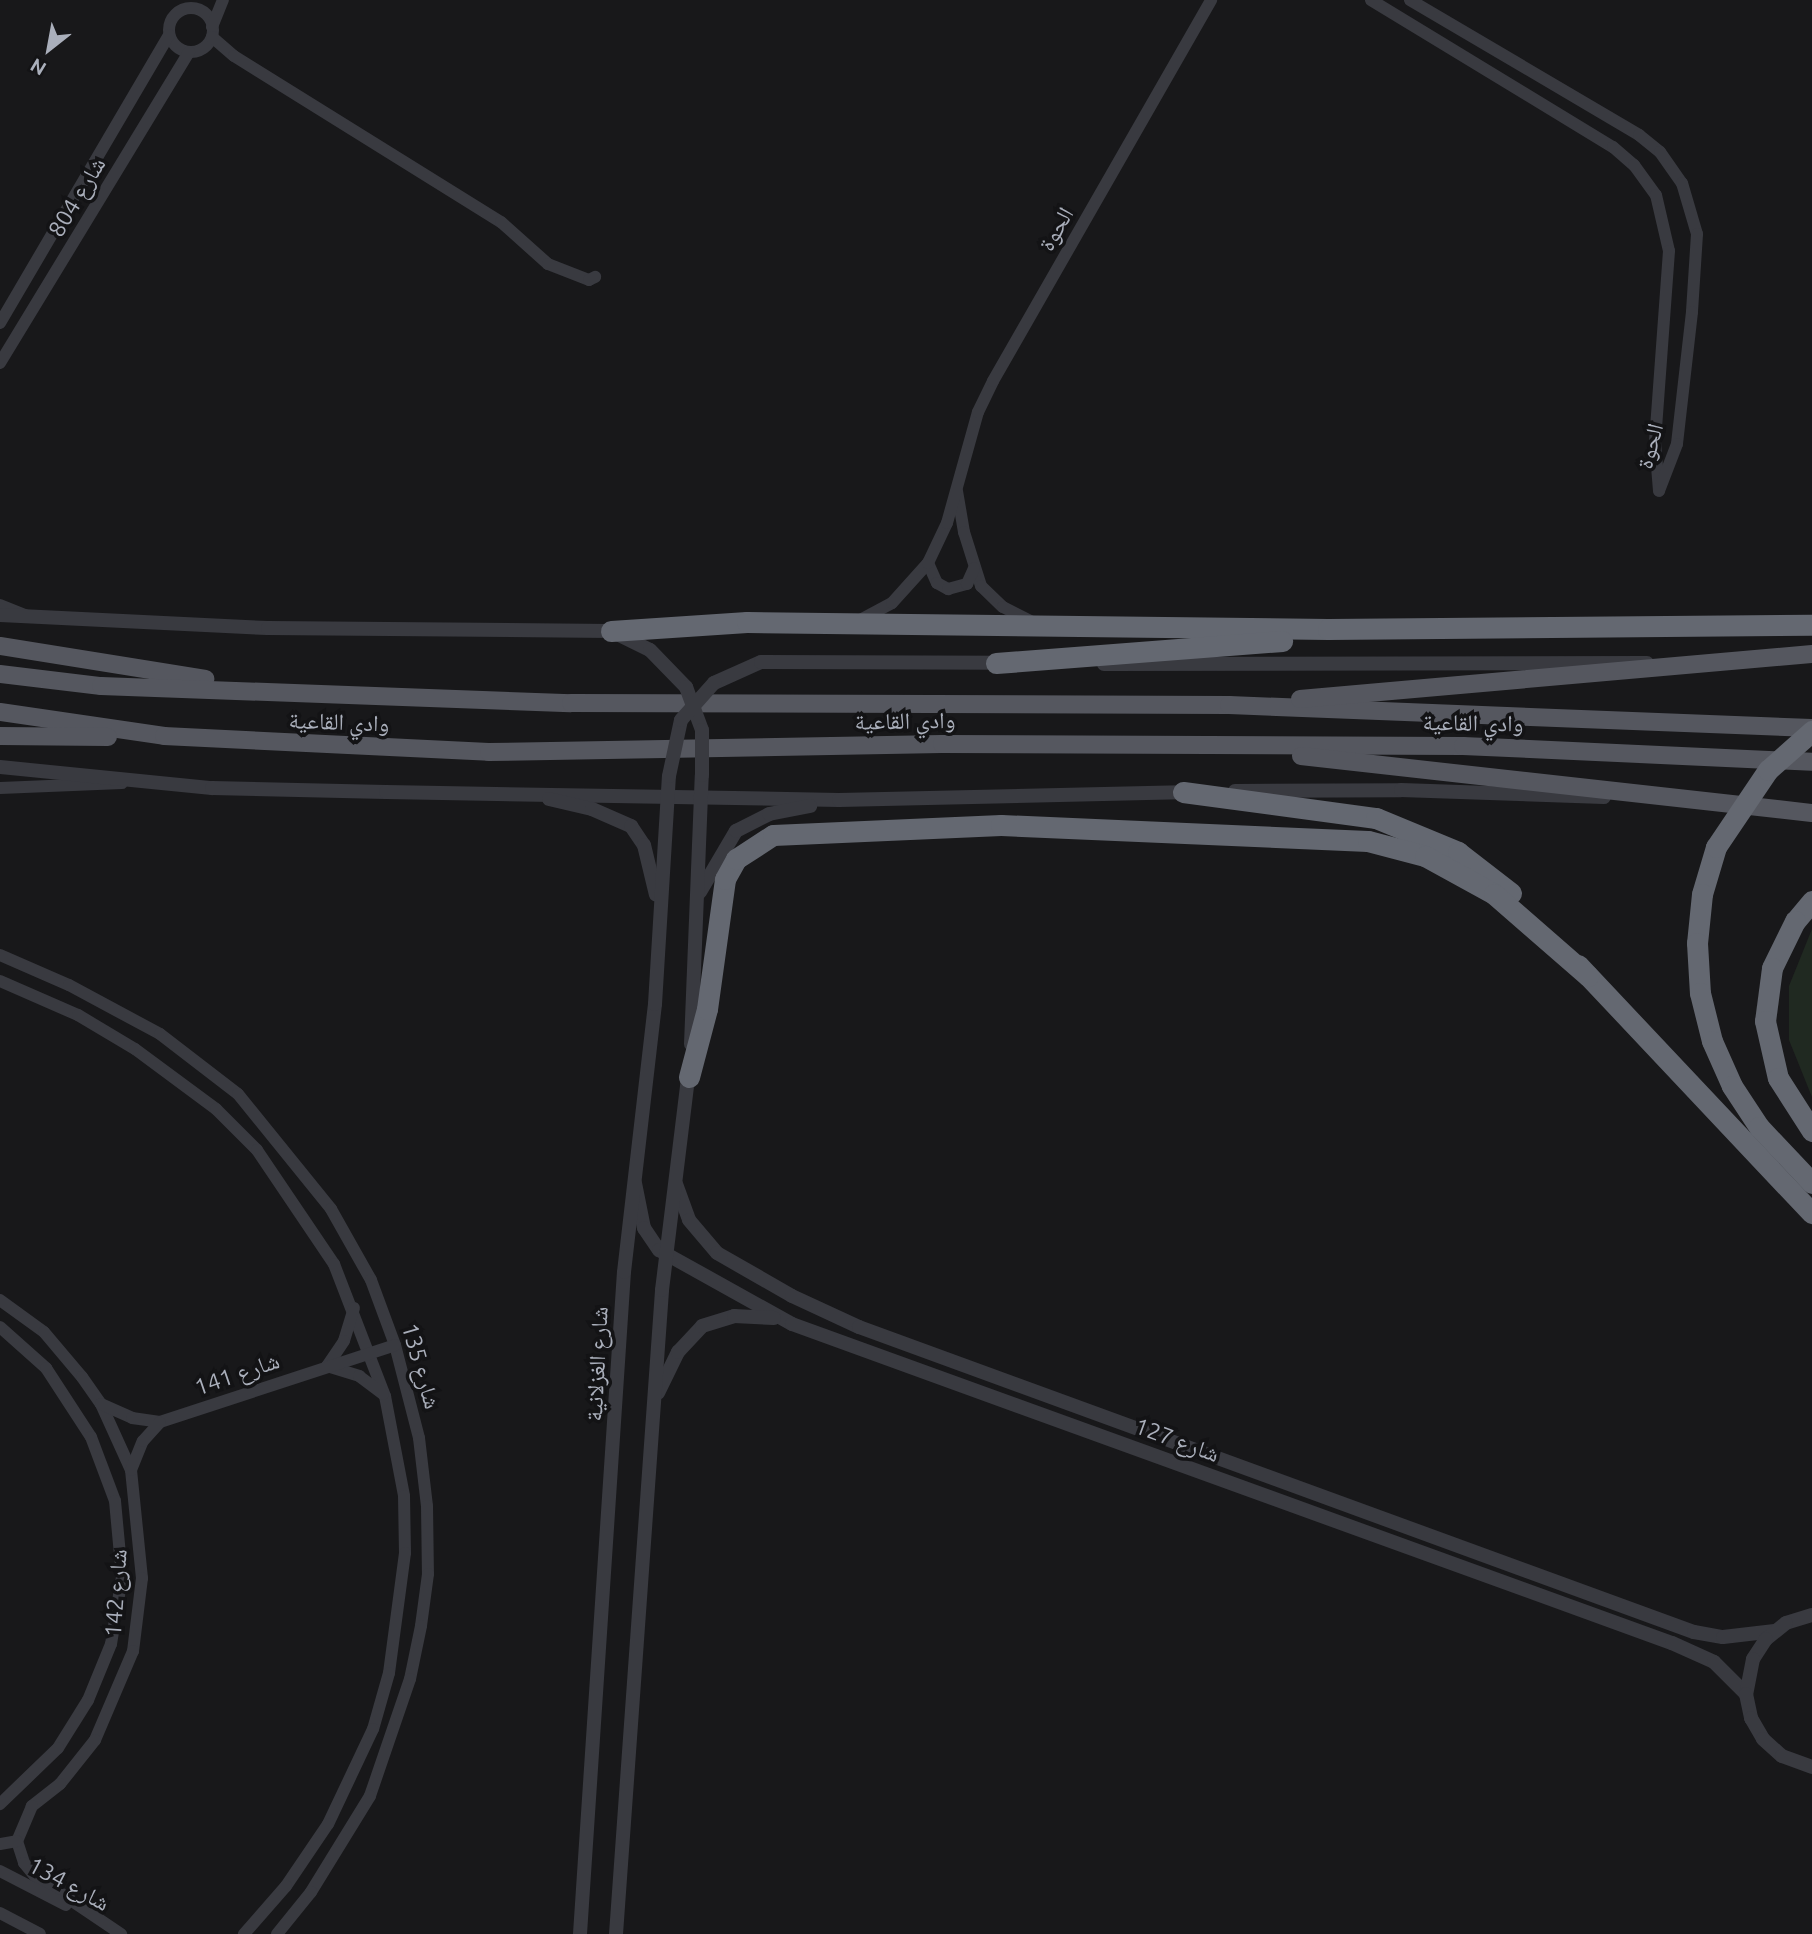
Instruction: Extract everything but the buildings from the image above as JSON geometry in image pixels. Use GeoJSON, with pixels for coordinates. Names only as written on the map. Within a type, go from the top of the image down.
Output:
{"type":"FeatureCollection","features":[{"type":"Feature","properties":{"kind":"highway"},"geometry":{"type":"LineString","coordinates":[[611,631],[747,622],[1328,629],[1812,625]]}},
{"type":"Feature","properties":{"kind":"highway"},"geometry":{"type":"LineString","coordinates":[[996,663],[1288,640],[1328,629]]}},
{"type":"Feature","properties":{"kind":"highway"},"geometry":{"type":"LineString","coordinates":[[1812,729],[1768,771],[1716,847],[1703,894],[1697,943],[1700,993],[1712,1041],[1731,1086],[1759,1127],[1812,1183]]}},
{"type":"Feature","properties":{"kind":"highway"},"geometry":{"type":"LineString","coordinates":[[1182,792],[1364,816],[1418,832],[1458,852],[1495,878],[1812,1213]]}},
{"type":"Feature","properties":{"kind":"highway"},"geometry":{"type":"LineString","coordinates":[[689,1076],[707,1009],[725,879],[744,852],[774,835],[1001,825],[1368,841],[1425,856],[1494,894],[1588,976]]}},
{"type":"Feature","properties":{"kind":"highway"},"geometry":{"type":"LineString","coordinates":[[1812,901],[1795,920],[1772,968],[1765,1021],[1778,1077],[1812,1131]]}},
{"type":"Feature","properties":{"kind":"main road"},"geometry":{"type":"LineString","coordinates":[[0,646],[292,690]]}},
{"type":"Feature","properties":{"kind":"main road"},"geometry":{"type":"LineString","coordinates":[[1229,705],[1812,654]]}},
{"type":"Feature","properties":{"kind":"main road","name":"وادي القاعية"},"geometry":{"type":"LineString","coordinates":[[0,674],[101,686],[292,690],[571,703],[1229,705],[1812,729]]}},
{"type":"Feature","properties":{"kind":"main road","name":"وادي القاعية"},"geometry":{"type":"LineString","coordinates":[[0,712],[164,736],[489,752],[942,744],[1463,746],[1812,762]]}},
{"type":"Feature","properties":{"kind":"main road"},"geometry":{"type":"LineString","coordinates":[[0,736],[164,736]]}},
{"type":"Feature","properties":{"kind":"main road"},"geometry":{"type":"LineString","coordinates":[[1232,746],[1698,802],[1812,813]]}},
{"type":"Feature","properties":{"kind":"street"},"geometry":{"type":"LineString","coordinates":[[194,52],[212,32],[223,0]]}},
{"type":"Feature","properties":{"kind":"street","name":"الحوة"},"geometry":{"type":"LineString","coordinates":[[853,623],[892,603],[928,563],[956,487],[978,412],[993,381],[1211,0]]}},
{"type":"Feature","properties":{"kind":"street","name":"الحوة"},"geometry":{"type":"LineString","coordinates":[[1371,0],[1613,147],[1649,184],[1662,211],[1669,251],[1655,442],[1659,491],[1677,444],[1697,234],[1691,203],[1674,169],[1622,123],[1410,0]]}},
{"type":"Feature","properties":{"kind":"street"},"geometry":{"type":"LineString","coordinates":[[234,56],[194,52],[176,47],[169,35],[174,16],[195,4],[209,18],[212,32],[234,56],[354,128],[501,222],[548,264],[589,279],[594,277]]}},
{"type":"Feature","properties":{"kind":"street","name":"شارع 804"},"geometry":{"type":"LineString","coordinates":[[0,323],[169,35]]}},
{"type":"Feature","properties":{"kind":"street","name":"شارع 804"},"geometry":{"type":"LineString","coordinates":[[0,363],[194,52]]}},
{"type":"Feature","properties":{"kind":"street"},"geometry":{"type":"LineString","coordinates":[[1655,442],[1677,444]]}},
{"type":"Feature","properties":{"kind":"street","name":"الحوة"},"geometry":{"type":"LineString","coordinates":[[956,487],[974,568],[981,586],[1003,607],[1037,624]]}},
{"type":"Feature","properties":{"kind":"street"},"geometry":{"type":"LineString","coordinates":[[928,563],[937,583],[948,589],[967,584],[974,568]]}},
{"type":"Feature","properties":{"kind":"street"},"geometry":{"type":"LineString","coordinates":[[0,605],[29,617]]}},
{"type":"Feature","properties":{"kind":"street"},"geometry":{"type":"LineString","coordinates":[[0,615],[268,628],[611,631],[650,650],[686,687],[694,702],[702,730],[702,775],[689,1076],[669,1257],[662,1290],[616,1934]]}},
{"type":"Feature","properties":{"kind":"street"},"geometry":{"type":"LineString","coordinates":[[667,796],[668,776],[681,720],[714,682],[761,662],[1276,665],[1617,660],[1673,666]]}},
{"type":"Feature","properties":{"kind":"street"},"geometry":{"type":"LineString","coordinates":[[0,767],[127,782],[212,788],[839,800],[1401,790],[1698,802]]}},
{"type":"Feature","properties":{"kind":"street"},"geometry":{"type":"LineString","coordinates":[[0,788],[127,782]]}},
{"type":"Feature","properties":{"kind":"street"},"geometry":{"type":"LineString","coordinates":[[517,792],[592,809],[631,826],[643,845],[653,874],[661,932]]}},
{"type":"Feature","properties":{"kind":"street","name":"شارع الغزلانية"},"geometry":{"type":"LineString","coordinates":[[580,1934],[625,1272],[661,932],[667,796]]}},
{"type":"Feature","properties":{"kind":"street"},"geometry":{"type":"LineString","coordinates":[[697,896],[723,845],[751,821],[839,800]]}},
{"type":"Feature","properties":{"kind":"street","name":"شارع 135"},"geometry":{"type":"LineString","coordinates":[[0,956],[129,1016],[238,1094],[331,1209],[371,1280],[396,1345],[419,1438],[427,1506],[428,1574],[419,1639],[395,1729],[370,1796],[311,1892],[277,1934]]}},
{"type":"Feature","properties":{"kind":"street","name":"شارع 135"},"geometry":{"type":"LineString","coordinates":[[0,981],[105,1030],[216,1109],[257,1150],[297,1203],[354,1307],[385,1396],[404,1496],[405,1553],[389,1673],[373,1729],[328,1824],[286,1886],[244,1934]]}},
{"type":"Feature","properties":{"kind":"street","name":"شارع 127"},"geometry":{"type":"LineString","coordinates":[[635,1183],[644,1228],[669,1257],[780,1319],[906,1368],[1672,1643],[1714,1662],[1746,1694]]}},
{"type":"Feature","properties":{"kind":"street","name":"شارع 127"},"geometry":{"type":"LineString","coordinates":[[676,1184],[689,1220],[706,1244],[792,1296],[929,1354],[1683,1628],[1723,1637],[1774,1631]]}},
{"type":"Feature","properties":{"kind":"street"},"geometry":{"type":"LineString","coordinates":[[655,1400],[678,1352],[702,1326],[734,1317],[780,1319],[792,1296]]}},
{"type":"Feature","properties":{"kind":"street","name":"شارع 142"},"geometry":{"type":"LineString","coordinates":[[0,1300],[44,1332],[101,1404],[131,1470],[142,1577],[133,1651],[95,1740],[60,1784],[32,1806],[16,1841]]}},
{"type":"Feature","properties":{"kind":"street"},"geometry":{"type":"LineString","coordinates":[[354,1307],[344,1341],[327,1366],[359,1376],[385,1396]]}},
{"type":"Feature","properties":{"kind":"street","name":"شارع 142"},"geometry":{"type":"LineString","coordinates":[[0,1327],[46,1368],[92,1437],[115,1501],[122,1577],[110,1644],[88,1700],[58,1748],[0,1804]]}},
{"type":"Feature","properties":{"kind":"street","name":"شارع 141"},"geometry":{"type":"LineString","coordinates":[[101,1404],[132,1418],[160,1422],[396,1345]]}},
{"type":"Feature","properties":{"kind":"street"},"geometry":{"type":"LineString","coordinates":[[131,1470],[143,1441],[160,1422]]}},
{"type":"Feature","properties":{"kind":"street"},"geometry":{"type":"LineString","coordinates":[[1812,1615],[1774,1631],[1753,1659],[1746,1694],[1751,1718],[1763,1739],[1782,1756],[1812,1767]]}},
{"type":"Feature","properties":{"kind":"street"},"geometry":{"type":"LineString","coordinates":[[0,1844],[16,1841],[24,1863],[35,1876],[120,1934]]}},
{"type":"Feature","properties":{"kind":"street","name":"شارع 134"},"geometry":{"type":"LineString","coordinates":[[0,1871],[120,1934]]}},
{"type":"Feature","properties":{"kind":"street"},"geometry":{"type":"LineString","coordinates":[[0,1913],[40,1934]]}},
{"type":"Feature","properties":{"kind":"shaded area"},"geometry":{"type":"Polygon","coordinates":[[[1812,929],[1812,1097],[1789,1040],[1789,986],[1812,929]]]}}]}
